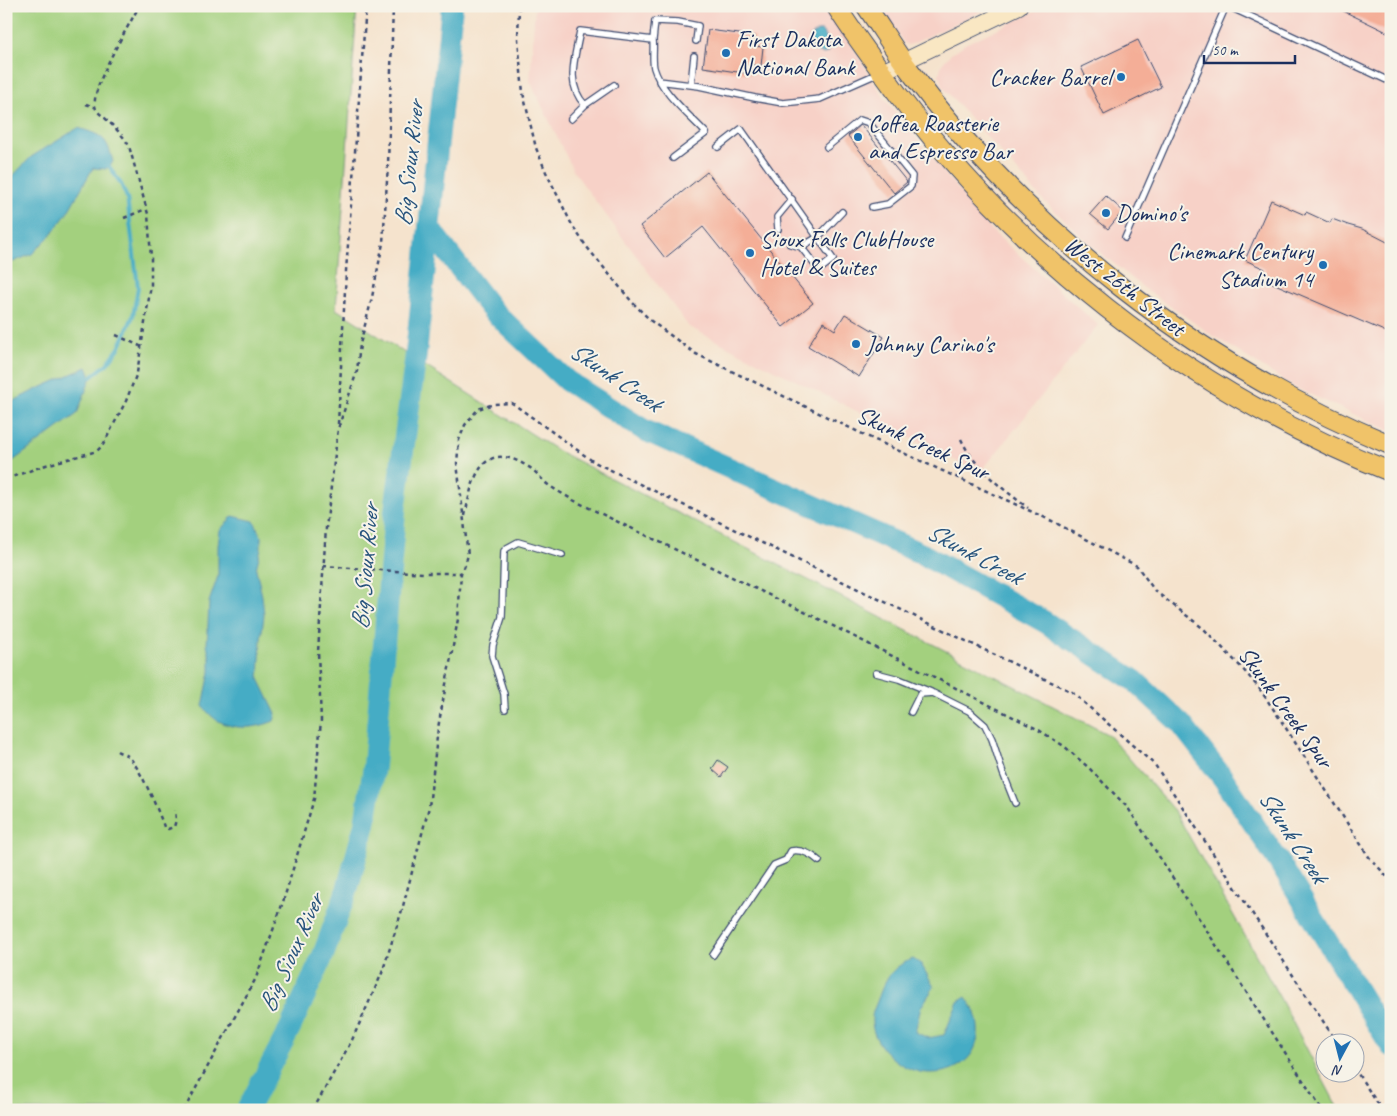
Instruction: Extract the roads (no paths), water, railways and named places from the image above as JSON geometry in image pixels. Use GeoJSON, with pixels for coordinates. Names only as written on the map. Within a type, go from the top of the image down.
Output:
{"type":"FeatureCollection","features":[{"type":"Feature","properties":{"kind":"main road","name":"West 26th Street"},"geometry":{"type":"LineString","coordinates":[[836,6],[913,116],[989,202],[1030,242],[1109,310],[1178,360],[1252,406],[1320,442],[1391,472]]}},
{"type":"Feature","properties":{"kind":"main road","name":"West 26th Street"},"geometry":{"type":"LineString","coordinates":[[866,6],[904,62],[969,144],[1047,224],[1124,290],[1192,339],[1264,384],[1331,419],[1391,445]]}},
{"type":"Feature","properties":{"kind":"street"},"geometry":{"type":"LineString","coordinates":[[882,72],[1019,6]]}},
{"type":"Feature","properties":{"kind":"lane"},"geometry":{"type":"LineString","coordinates":[[1124,238],[1227,6],[1391,82]]}},
{"type":"Feature","properties":{"kind":"lane"},"geometry":{"type":"LineString","coordinates":[[674,158],[706,133],[668,93],[659,80],[654,66],[655,21],[678,22],[698,26],[696,41]]}},
{"type":"Feature","properties":{"kind":"lane"},"geometry":{"type":"LineString","coordinates":[[585,105],[578,98],[573,84],[580,31],[654,40]]}},
{"type":"Feature","properties":{"kind":"lane"},"geometry":{"type":"LineString","coordinates":[[691,85],[694,56]]}},
{"type":"Feature","properties":{"kind":"lane"},"geometry":{"type":"LineString","coordinates":[[659,80],[783,103],[820,98],[882,72]]}},
{"type":"Feature","properties":{"kind":"lane"},"geometry":{"type":"LineString","coordinates":[[570,119],[585,105],[614,86]]}},
{"type":"Feature","properties":{"kind":"lane"},"geometry":{"type":"LineString","coordinates":[[826,147],[860,120],[870,123],[912,176],[911,186],[888,204],[872,207]]}},
{"type":"Feature","properties":{"kind":"lane"},"geometry":{"type":"LineString","coordinates":[[718,147],[741,130],[833,259],[819,270],[801,247],[790,244]]}},
{"type":"Feature","properties":{"kind":"lane"},"geometry":{"type":"LineString","coordinates":[[778,229],[777,217],[792,199]]}},
{"type":"Feature","properties":{"kind":"lane"},"geometry":{"type":"LineString","coordinates":[[801,247],[818,237],[842,212]]}},
{"type":"Feature","properties":{"kind":"lane"},"geometry":{"type":"LineString","coordinates":[[505,709],[504,694],[492,656],[493,645],[502,617],[504,552],[507,548],[518,542],[562,555]]}},
{"type":"Feature","properties":{"kind":"lane"},"geometry":{"type":"LineString","coordinates":[[876,673],[899,679],[933,693],[969,711],[985,725],[992,739],[1002,773],[1015,803]]}},
{"type":"Feature","properties":{"kind":"lane"},"geometry":{"type":"LineString","coordinates":[[910,712],[920,694],[933,693]]}},
{"type":"Feature","properties":{"kind":"lane"},"geometry":{"type":"LineString","coordinates":[[714,955],[774,865],[786,860],[791,851],[798,850],[810,854],[819,861]]}},
{"type":"Feature","properties":{"kind":"water"},"geometry":{"type":"Polygon","coordinates":[[[817,31],[822,31],[827,39],[828,52],[824,54],[812,50],[810,37],[817,31]]]}},
{"type":"Feature","properties":{"kind":"water"},"geometry":{"type":"Polygon","coordinates":[[[78,128],[102,138],[106,142],[113,162],[106,169],[93,168],[66,215],[49,237],[32,254],[6,265],[6,183],[31,157],[78,128]]]}},
{"type":"Feature","properties":{"kind":"water"},"geometry":{"type":"Polygon","coordinates":[[[87,367],[91,377],[77,414],[6,466],[6,405],[87,367]]]}},
{"type":"Feature","properties":{"kind":"water"},"geometry":{"type":"Polygon","coordinates":[[[233,516],[254,521],[261,536],[261,548],[256,569],[264,615],[259,679],[276,714],[274,721],[245,727],[236,727],[217,720],[203,706],[210,672],[210,658],[207,645],[209,602],[218,576],[220,530],[233,516]]]}},
{"type":"Feature","properties":{"kind":"water"},"geometry":{"type":"Polygon","coordinates":[[[913,959],[921,964],[934,987],[921,1007],[915,1032],[928,1038],[944,1035],[958,1002],[966,997],[973,1007],[978,1026],[975,1048],[962,1064],[953,1069],[929,1073],[908,1068],[890,1056],[876,1038],[872,1016],[883,985],[895,969],[913,959]]]}},
{"type":"Feature","properties":{"kind":"waterway","name":"Big Sioux River"},"geometry":{"type":"LineString","coordinates":[[247,1110],[290,1028],[322,958],[347,890],[365,824],[374,766],[395,511],[416,354],[452,6]]}},
{"type":"Feature","properties":{"kind":"waterway"},"geometry":{"type":"LineString","coordinates":[[91,377],[107,364],[119,348],[133,316],[138,287],[127,198],[121,184],[109,166]]}},
{"type":"Feature","properties":{"kind":"waterway","name":"Skunk Creek"},"geometry":{"type":"LineString","coordinates":[[429,228],[492,310],[567,381],[644,430],[922,554],[1045,622],[1135,681],[1181,724],[1223,778],[1279,862],[1391,1046]]}},
{"type":"Feature","properties":{"kind":"place","name":"First Dakota National Bank"},"geometry":{"type":"Point","coordinates":[726,53]}},
{"type":"Feature","properties":{"kind":"place","name":"Cracker Barrel"},"geometry":{"type":"Point","coordinates":[1121,77]}},
{"type":"Feature","properties":{"kind":"place","name":"Coffea Roasterie and Espresso Bar"},"geometry":{"type":"Point","coordinates":[858,137]}},
{"type":"Feature","properties":{"kind":"place","name":"Domino's"},"geometry":{"type":"Point","coordinates":[1106,213]}},
{"type":"Feature","properties":{"kind":"place","name":"Sioux Falls ClubHouse Hotel & Suites"},"geometry":{"type":"Point","coordinates":[750,253]}},
{"type":"Feature","properties":{"kind":"place","name":"Cinemark Century Stadium 14"},"geometry":{"type":"Point","coordinates":[1323,265]}},
{"type":"Feature","properties":{"kind":"place","name":"Johnny Carino's"},"geometry":{"type":"Point","coordinates":[856,344]}}]}
